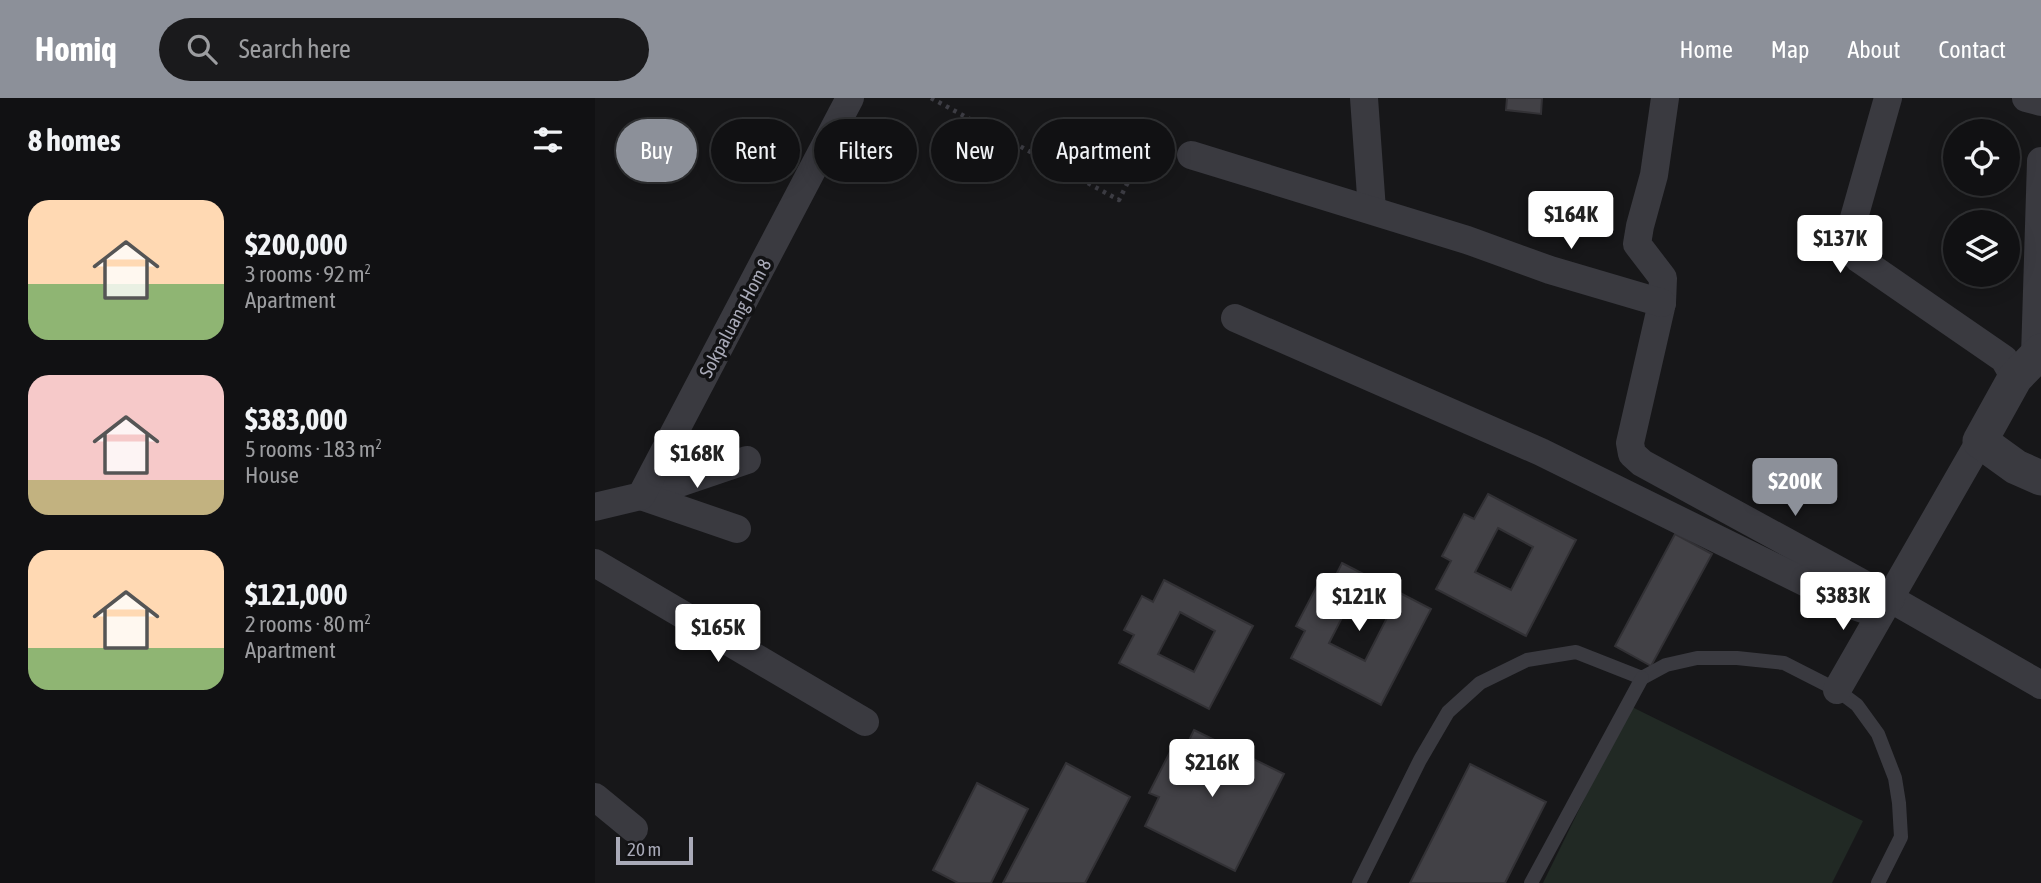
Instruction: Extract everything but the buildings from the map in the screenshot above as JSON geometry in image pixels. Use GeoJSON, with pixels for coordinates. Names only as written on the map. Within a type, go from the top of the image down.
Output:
{"type":"FeatureCollection","features":[{"type":"Feature","properties":{"kind":"street","name":"Sokpaluang Hom 8"},"geometry":{"type":"LineString","coordinates":[[641,496],[850,98]]}},
{"type":"Feature","properties":{"kind":"street"},"geometry":{"type":"LineString","coordinates":[[1364,98],[1371,210]]}},
{"type":"Feature","properties":{"kind":"street"},"geometry":{"type":"LineString","coordinates":[[1665,98],[1654,175],[1637,244],[1663,278],[1662,303],[1630,443],[1632,454],[1642,463],[1891,599],[2041,685]]}},
{"type":"Feature","properties":{"kind":"street"},"geometry":{"type":"LineString","coordinates":[[1888,98],[1849,239],[1849,248],[1859,259],[2004,359],[2030,362]]}},
{"type":"Feature","properties":{"kind":"street"},"geometry":{"type":"LineString","coordinates":[[2026,98],[2041,102]]}},
{"type":"Feature","properties":{"kind":"street"},"geometry":{"type":"LineString","coordinates":[[1191,155],[1662,303]]}},
{"type":"Feature","properties":{"kind":"street"},"geometry":{"type":"LineString","coordinates":[[1837,690],[1980,441],[2030,362],[2041,161]]}},
{"type":"Feature","properties":{"kind":"street"},"geometry":{"type":"LineString","coordinates":[[1235,318],[1541,452],[1849,604],[1866,610],[1891,599]]}},
{"type":"Feature","properties":{"kind":"street"},"geometry":{"type":"LineString","coordinates":[[1980,441],[2016,467],[2041,478]]}},
{"type":"Feature","properties":{"kind":"street"},"geometry":{"type":"LineString","coordinates":[[595,507],[641,496],[747,460]]}},
{"type":"Feature","properties":{"kind":"street"},"geometry":{"type":"LineString","coordinates":[[641,496],[737,529]]}},
{"type":"Feature","properties":{"kind":"street"},"geometry":{"type":"LineString","coordinates":[[595,563],[865,722]]}},
{"type":"Feature","properties":{"kind":"street"},"geometry":{"type":"LineString","coordinates":[[595,797],[634,829]]}},
{"type":"Feature","properties":{"kind":"lane"},"geometry":{"type":"LineString","coordinates":[[1359,883],[1420,760],[1448,712],[1480,683],[1527,660],[1576,652],[1642,678]]}},
{"type":"Feature","properties":{"kind":"lane"},"geometry":{"type":"LineString","coordinates":[[1531,883],[1642,678],[1666,665],[1697,658],[1737,658],[1784,663],[1837,690],[1857,705],[1878,734],[1895,778],[1901,837],[1878,883]]}},
{"type":"Feature","properties":{"kind":"path"},"geometry":{"type":"LineString","coordinates":[[931,98],[1119,200],[1142,154],[1150,152],[1181,166],[1191,155]]}},
{"type":"Feature","properties":{"kind":"shaded area"},"geometry":{"type":"Polygon","coordinates":[[[1630,706],[1863,821],[1832,883],[1543,883],[1630,706]]]}}]}
